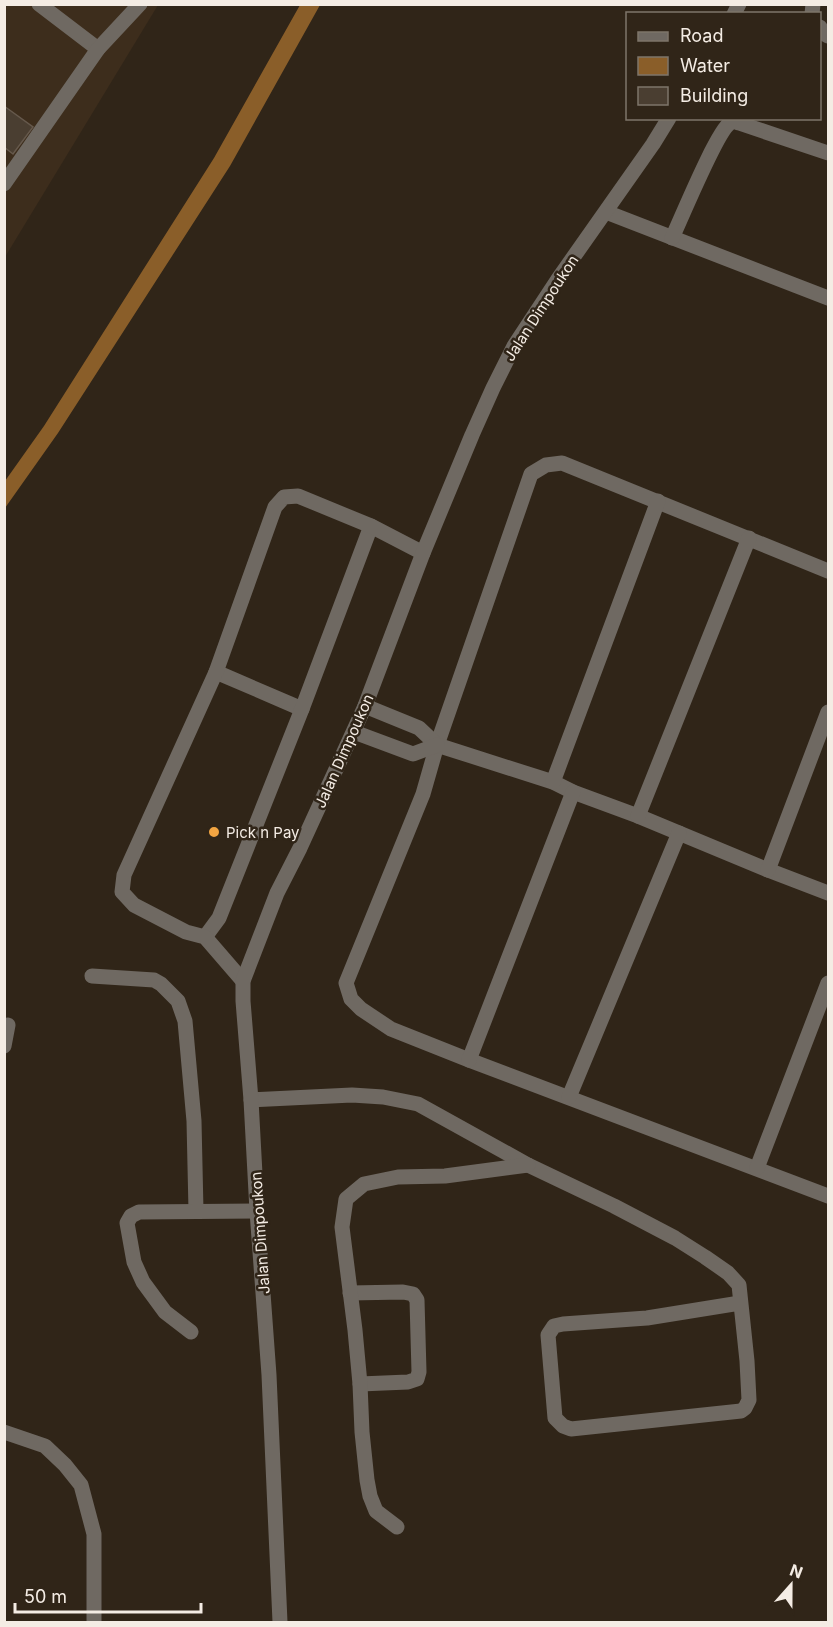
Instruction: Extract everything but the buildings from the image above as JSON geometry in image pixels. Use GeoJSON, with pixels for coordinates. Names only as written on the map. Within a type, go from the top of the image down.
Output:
{"type":"FeatureCollection","features":[{"type":"Feature","properties":{"kind":"street"},"geometry":{"type":"LineString","coordinates":[[39,4],[98,49]]}},
{"type":"Feature","properties":{"kind":"street"},"geometry":{"type":"LineString","coordinates":[[4,184],[98,49],[140,4]]}},
{"type":"Feature","properties":{"kind":"street","name":"Jalan Dimpoukon"},"geometry":{"type":"LineString","coordinates":[[280,1623],[269,1375],[243,1011],[243,981],[277,893],[354,732],[423,553],[472,435],[514,346],[668,120]]}},
{"type":"Feature","properties":{"kind":"street"},"geometry":{"type":"LineString","coordinates":[[672,238],[717,141],[728,124],[735,122],[828,153]]}},
{"type":"Feature","properties":{"kind":"street"},"geometry":{"type":"LineString","coordinates":[[606,212],[828,298]]}},
{"type":"Feature","properties":{"kind":"street"},"geometry":{"type":"LineString","coordinates":[[828,571],[562,463],[546,465],[531,474],[437,745],[423,794],[346,983],[351,999],[361,1009],[391,1029],[828,1196]]}},
{"type":"Feature","properties":{"kind":"street"},"geometry":{"type":"LineString","coordinates":[[243,981],[205,937],[186,932],[134,905],[122,892],[124,875],[216,672],[275,507],[284,497],[298,496],[372,526],[423,553]]}},
{"type":"Feature","properties":{"kind":"street"},"geometry":{"type":"LineString","coordinates":[[553,782],[658,501]]}},
{"type":"Feature","properties":{"kind":"street"},"geometry":{"type":"LineString","coordinates":[[205,937],[219,918],[372,526]]}},
{"type":"Feature","properties":{"kind":"street"},"geometry":{"type":"LineString","coordinates":[[638,816],[749,538]]}},
{"type":"Feature","properties":{"kind":"street"},"geometry":{"type":"LineString","coordinates":[[216,672],[302,709]]}},
{"type":"Feature","properties":{"kind":"street"},"geometry":{"type":"LineString","coordinates":[[365,706],[419,728],[437,745],[553,782],[828,893]]}},
{"type":"Feature","properties":{"kind":"street"},"geometry":{"type":"LineString","coordinates":[[768,870],[828,712]]}},
{"type":"Feature","properties":{"kind":"street"},"geometry":{"type":"LineString","coordinates":[[354,732],[413,754],[437,745]]}},
{"type":"Feature","properties":{"kind":"street"},"geometry":{"type":"LineString","coordinates":[[470,1060],[573,792]]}},
{"type":"Feature","properties":{"kind":"street"},"geometry":{"type":"LineString","coordinates":[[569,1097],[679,833]]}},
{"type":"Feature","properties":{"kind":"street"},"geometry":{"type":"LineString","coordinates":[[92,976],[154,980],[178,1001],[185,1021],[194,1121],[196,1211]]}},
{"type":"Feature","properties":{"kind":"street"},"geometry":{"type":"LineString","coordinates":[[757,1168],[828,983]]}},
{"type":"Feature","properties":{"kind":"street"},"geometry":{"type":"LineString","coordinates":[[4,1046],[8,1025]]}},
{"type":"Feature","properties":{"kind":"street"},"geometry":{"type":"LineString","coordinates":[[251,1100],[352,1095],[383,1097],[418,1104],[528,1165],[675,1238],[728,1273],[739,1285],[749,1400],[745,1408],[741,1411],[571,1429],[563,1426],[555,1418],[548,1335],[554,1326],[646,1318],[740,1303]]}},
{"type":"Feature","properties":{"kind":"street"},"geometry":{"type":"LineString","coordinates":[[397,1527],[376,1511],[370,1496],[342,1227],[346,1199],[364,1184],[398,1177],[445,1176],[528,1165]]}},
{"type":"Feature","properties":{"kind":"street"},"geometry":{"type":"LineString","coordinates":[[191,1332],[165,1312],[143,1282],[134,1262],[127,1223],[131,1216],[139,1212],[257,1211]]}},
{"type":"Feature","properties":{"kind":"street"},"geometry":{"type":"LineString","coordinates":[[350,1293],[413,1294],[417,1300],[419,1372],[417,1379],[408,1382],[360,1384]]}},
{"type":"Feature","properties":{"kind":"street"},"geometry":{"type":"LineString","coordinates":[[4,1432],[45,1446],[65,1465],[81,1485],[94,1534],[94,1623]]}},
{"type":"Feature","properties":{"kind":"shaded area"},"geometry":{"type":"Polygon","coordinates":[[[5,5],[158,5],[5,257],[5,5]]]}},
{"type":"Feature","properties":{"kind":"water"},"geometry":{"type":"Polygon","coordinates":[[[300,5],[320,5],[230,166],[58,433],[5,508],[5,481],[44,426],[214,158],[300,5]]]}},
{"type":"Feature","properties":{"kind":"place","name":"Pick n Pay"},"geometry":{"type":"Point","coordinates":[214,832]}}]}
